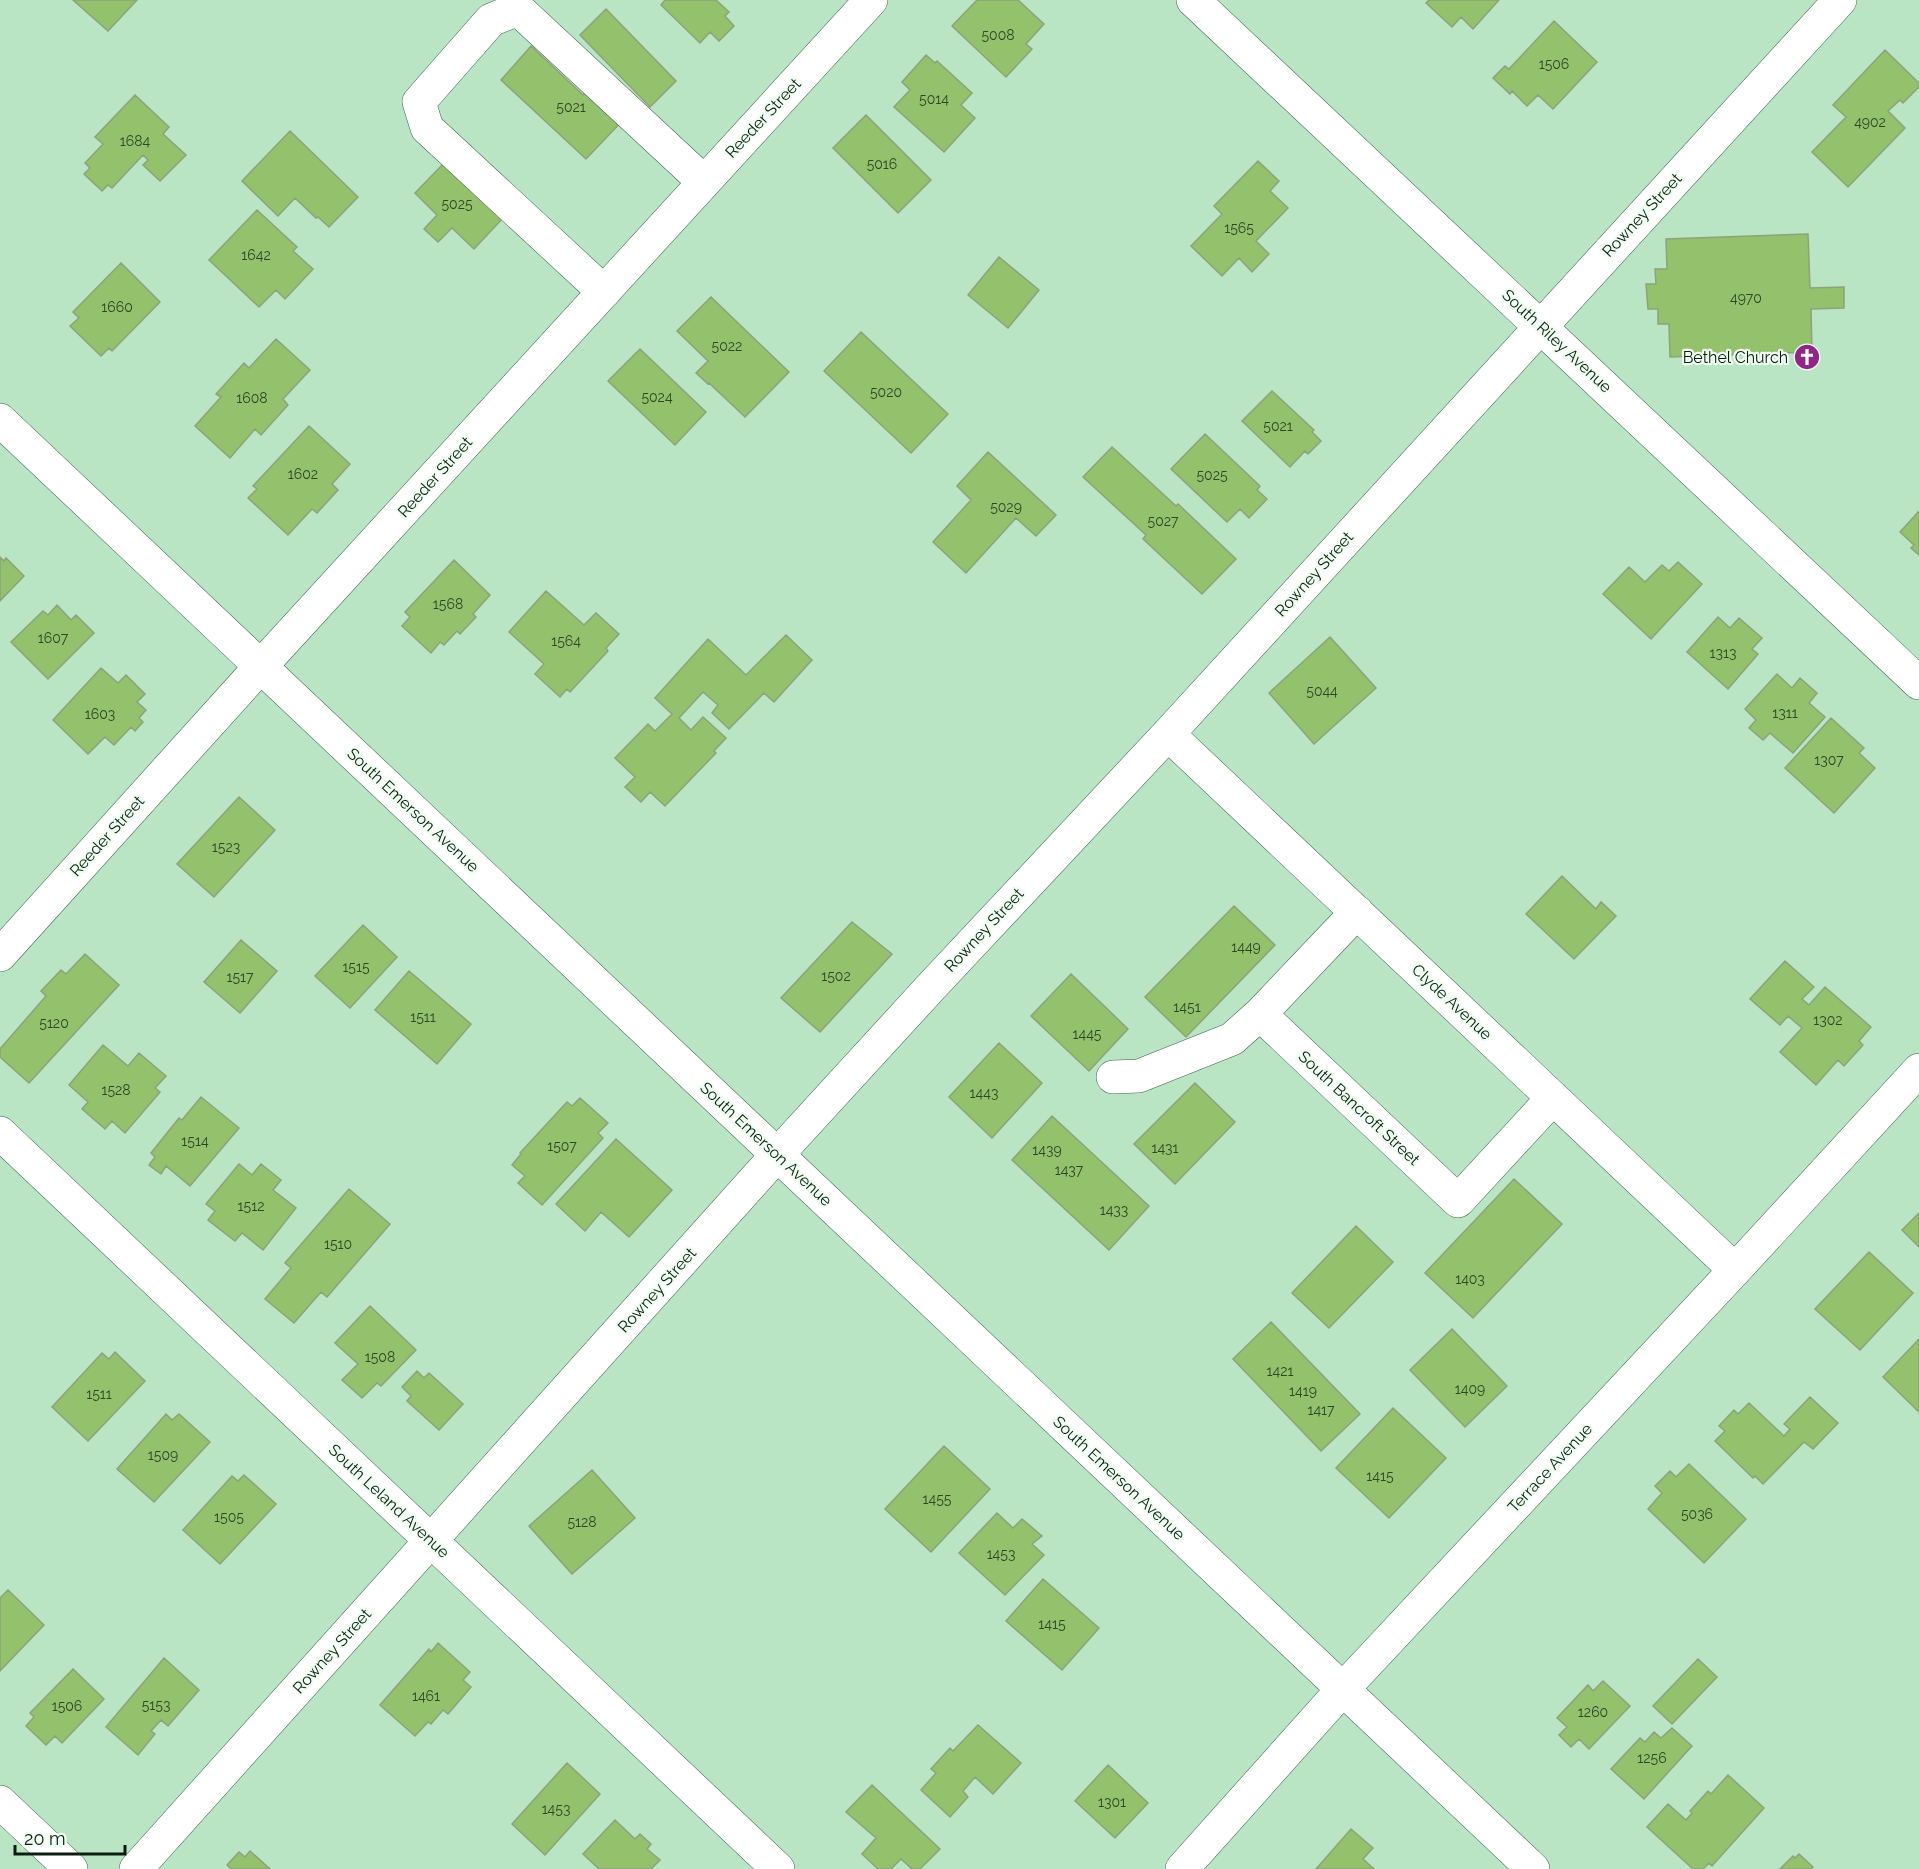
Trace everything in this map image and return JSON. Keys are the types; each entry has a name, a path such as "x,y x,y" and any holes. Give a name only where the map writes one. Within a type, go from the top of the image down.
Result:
{"street":[{"name":"Reeder Street","path":"0,955 261,666 871,0"},
{"name":"South Riley Avenue","path":"1193,0 1919,683"},
{"name":"Rowney Street","path":"136,1869 777,1155 1168,734 1840,0"},
{"path":"604,292 427,128 419,102 491,20 518,9 704,182"},
{"name":"South Emerson Avenue","path":"0,420 1533,1869"},
{"name":"Clyde Avenue","path":"1168,734 1735,1270"},
{"path":"1113,1077 1139,1076 1232,1040 1260,1014 1357,912"},
{"name":"South Bancroft Street","path":"1260,1014 1458,1201 1553,1098"},
{"name":"Terrace Avenue","path":"1182,1869 1342,1689 1919,1070"},
{"name":"South Leland Avenue","path":"0,1133 778,1869"},
{"path":"0,1802 71,1869"}],"building":[{"path":"73,0 137,0 108,31"},
{"path":"665,0 716,0 729,12 725,16 734,26 719,41 710,32 700,43 661,5"},
{"path":"977,0 1018,0 1044,24 1026,44 1032,49 1006,77 952,26"},
{"path":"1429,0 1499,0 1473,29 1461,17 1452,27 1426,3"},
{"path":"606,9 676,81 650,107 580,35"},
{"path":"1554,21 1597,62 1553,109 1538,95 1527,106 1512,91 1510,94 1493,78 1505,66 1509,69"},
{"path":"531,46 583,95 590,87 624,119 586,159 501,80"},
{"path":"1885,50 1919,83 1919,87 1903,103 1900,100 1888,111 1905,128 1848,187 1812,152 1846,117 1833,105"},
{"path":"926,55 935,63 937,61 972,93 961,105 975,118 944,152 894,107 910,90 902,82"},
{"path":"135,95 169,127 163,134 186,155 160,181 143,165 148,160 143,155 112,188 108,185 102,191 84,174 90,168 85,163 103,144 95,137"},
{"path":"866,115 931,180 898,213 833,148"},
{"path":"290,131 358,197 329,227 295,198 278,216 242,181"},
{"path":"1258,161 1279,181 1270,191 1288,208 1256,241 1269,254 1252,272 1239,258 1222,276 1191,246 1222,214 1214,206"},
{"path":"445,162 503,218 474,249 452,228 438,242 424,229 437,215 415,193"},
{"path":"257,210 297,247 293,251 313,269 285,299 276,290 259,307 209,260"},
{"path":"1808,234 1810,288 1844,287 1844,308 1811,309 1812,352 1670,357 1669,324 1658,324 1658,309 1648,309 1646,284 1656,284 1655,269 1667,269 1666,239"},
{"path":"999,257 1039,290 1008,328 968,295"},
{"path":"121,263 160,302 112,351 109,348 101,356 70,326 79,318 73,312"},
{"path":"711,297 789,372 745,417 696,373 708,361 677,331"},
{"path":"861,332 948,414 911,453 824,371"},
{"path":"276,339 310,370 283,399 288,405 261,435 255,429 230,458 195,426 221,397 216,394 244,363 249,368"},
{"path":"640,349 706,412 675,445 608,381"},
{"path":"1272,391 1314,430 1312,432 1321,441 1308,454 1305,451 1290,467 1242,421"},
{"path":"309,426 350,464 332,484 338,490 317,513 312,509 288,535 248,498 257,489 253,486"},
{"path":"1205,434 1260,486 1257,490 1267,499 1249,518 1240,509 1227,522 1171,469"},
{"path":"1112,447 1176,506 1178,504 1236,559 1202,594 1143,539 1146,535 1083,477"},
{"path":"988,452 1056,515 1036,536 1016,518 966,573 933,542 971,500 957,486"},
{"path":"1919,511 1919,555 1911,548 1914,545 1900,532"},
{"path":"0,557 4,561 6,558 24,576 0,601"},
{"path":"454,560 490,595 473,614 476,617 460,634 457,631 444,645 440,642 431,653 402,626 410,617 405,612"},
{"path":"1678,562 1702,584 1651,639 1603,594 1629,567 1645,582 1662,565 1669,571"},
{"path":"546,591 584,625 596,613 619,634 606,648 608,651 570,692 567,689 560,697 535,674 544,664 509,632"},
{"path":"57,605 71,620 76,615 94,633 48,679 11,642 43,611 48,615"},
{"path":"1718,617 1730,628 1739,618 1762,638 1752,649 1758,654 1728,689 1687,652"},
{"path":"786,635 812,660 774,702 764,693 729,729 712,713 718,705 703,692 679,718 691,730 703,717 726,738 714,751 716,753 665,806 650,792 641,802 625,787 635,777 615,758 648,724 655,731 672,714 655,698 708,639 746,675"},
{"path":"1330,637 1376,688 1314,744 1269,693"},
{"path":"101,668 118,683 126,675 145,694 137,702 146,710 139,718 143,722 135,731 131,727 114,745 105,737 88,754 53,720"},
{"path":"1777,674 1792,688 1800,678 1817,693 1809,703 1825,717 1793,753 1770,733 1763,740 1749,728 1756,720 1745,709"},
{"path":"1831,718 1864,748 1859,753 1875,768 1834,813 1785,768"},
{"path":"239,797 275,830 214,897 177,864"},
{"path":"1562,876 1596,909 1601,902 1616,916 1574,959 1526,914"},
{"path":"1234,906 1275,945 1186,1037 1145,997"},
{"path":"852,922 892,954 820,1032 781,998"},
{"path":"363,925 397,957 350,1008 315,976"},
{"path":"241,940 277,971 240,1013 204,982"},
{"path":"85,954 119,985 29,1083 0,1057 0,1049 46,996 41,991 61,970 66,974"},
{"path":"1785,961 1814,987 1802,999 1809,1005 1825,987 1871,1027 1859,1041 1863,1045 1844,1066 1838,1060 1816,1085 1780,1052 1802,1028 1788,1016 1780,1025 1750,999"},
{"path":"409,971 471,1024 437,1064 375,1010"},
{"path":"1071,974 1128,1029 1089,1071 1031,1016"},
{"path":"999,1043 1042,1083 992,1138 949,1097"},
{"path":"103,1045 128,1066 139,1053 166,1076 155,1088 160,1092 125,1133 112,1121 105,1129 82,1109 88,1102 69,1085"},
{"path":"1195,1083 1235,1122 1175,1184 1134,1144"},
{"path":"201,1097 239,1128 190,1186 166,1166 161,1174 149,1165 155,1157 151,1153 179,1118 182,1120"},
{"path":"580,1098 608,1123 598,1133 603,1138 542,1205 518,1183 525,1176 512,1165 520,1153 567,1102 572,1106"},
{"path":"1052,1116 1149,1206 1109,1250 1012,1160"},
{"path":"616,1139 672,1190 629,1237 601,1212 585,1231 556,1204"},
{"path":"239,1164 252,1175 261,1164 281,1180 273,1190 296,1208 263,1250 242,1233 235,1241 208,1220 215,1211 206,1204"},
{"path":"1514,1179 1562,1224 1473,1318 1425,1273"},
{"path":"349,1189 390,1224 327,1297 321,1292 294,1323 265,1299 291,1268 285,1263"},
{"path":"1919,1213 1919,1247 1902,1230"},
{"path":"1356,1226 1393,1262 1329,1328 1292,1293"},
{"path":"1869,1252 1913,1293 1860,1350 1815,1309"},
{"path":"370,1306 416,1350 381,1386 377,1383 362,1398 342,1380 358,1364 335,1343"},
{"path":"1271,1322 1360,1414 1321,1451 1233,1359"},
{"path":"1452,1329 1507,1386 1465,1427 1410,1370"},
{"path":"1919,1339 1919,1412 1883,1377"},
{"path":"115,1352 145,1381 88,1441 52,1407 102,1353 109,1359"},
{"path":"417,1371 424,1378 429,1373 463,1404 439,1430 407,1401 411,1396 402,1387"},
{"path":"1810,1397 1838,1423 1813,1449 1804,1442 1763,1484 1755,1476 1753,1478 1715,1441 1725,1431 1719,1426 1734,1410 1738,1414 1749,1403 1784,1436 1790,1429 1784,1424"},
{"path":"1393,1408 1446,1458 1389,1518 1336,1468"},
{"path":"166,1414 172,1420 179,1414 210,1442 154,1502 117,1469"},
{"path":"944,1446 990,1489 931,1552 885,1509"},
{"path":"1689,1464 1746,1519 1704,1563 1648,1509 1662,1493 1655,1486 1670,1471 1676,1477"},
{"path":"592,1470 635,1518 572,1574 529,1526"},
{"path":"244,1475 276,1504 220,1564 183,1530 232,1476 238,1481"},
{"path":"997,1513 1013,1528 1022,1519 1042,1536 1032,1544 1044,1555 1005,1595 959,1553"},
{"path":"1043,1579 1099,1628 1062,1670 1006,1621"},
{"path":"8,1590 44,1625 0,1671 0,1598"},
{"path":"438,1643 470,1672 463,1680 471,1687 448,1714 443,1710 431,1724 428,1722 415,1736 380,1705 429,1649 431,1652"},
{"path":"164,1658 199,1690 168,1726 161,1720 151,1731 155,1734 138,1755 106,1727"},
{"path":"1698,1659 1717,1677 1672,1724 1653,1706"},
{"path":"73,1669 104,1699 62,1743 55,1736 46,1745 26,1726 34,1717 30,1713"},
{"path":"1603,1681 1630,1706 1589,1749 1579,1739 1571,1747 1559,1735 1567,1727 1557,1718 1588,1685 1593,1691"},
{"path":"978,1725 1021,1763 993,1794 975,1777 963,1791 968,1797 950,1817 921,1790 936,1773 931,1769 950,1748 953,1751"},
{"path":"1672,1728 1692,1746 1644,1799 1611,1769 1640,1738 1645,1742 1654,1732 1661,1738"},
{"path":"567,1763 600,1794 545,1855 512,1824"},
{"path":"1108,1765 1148,1803 1115,1838 1075,1801"},
{"path":"1728,1775 1764,1808 1712,1866 1709,1863 1703,1869 1693,1869 1647,1827 1668,1804 1686,1820 1692,1813 1690,1811 1708,1791 1711,1794"},
{"path":"872,1785 940,1849 920,1869 912,1869 901,1859 891,1869 878,1869 862,1854 876,1838 846,1812"},
{"path":"615,1820 635,1839 640,1834 651,1844 647,1849 660,1860 651,1869 599,1869 583,1854"},
{"path":"1351,1829 1373,1848 1363,1859 1374,1869 1316,1869"},
{"path":"250,1851 270,1869 231,1869 227,1865 239,1852 245,1857"},
{"path":"1799,1854 1813,1867 1811,1869 1780,1869 1793,1856 1795,1858"}],"place":[{"name":"Bethel Church","path":"1807,357"}]}
